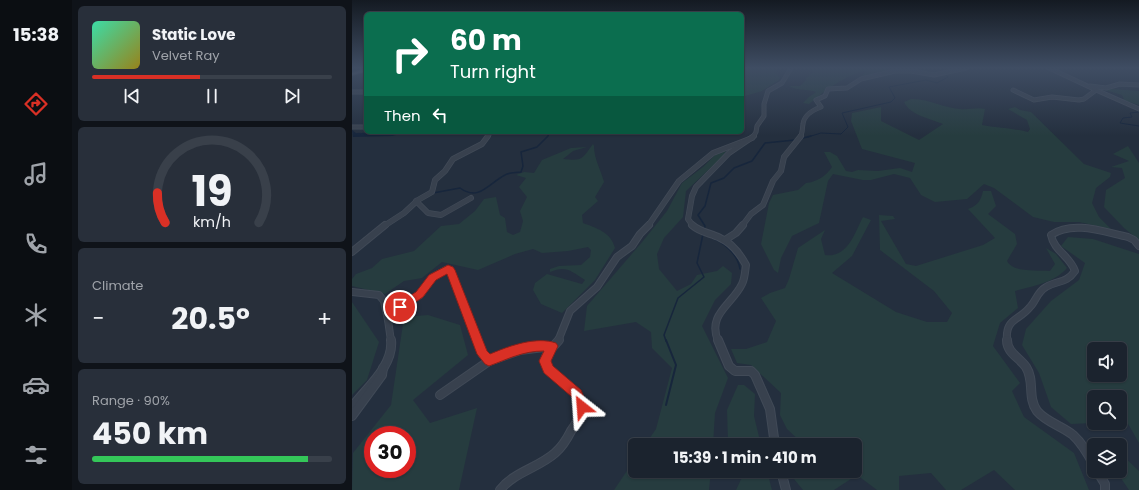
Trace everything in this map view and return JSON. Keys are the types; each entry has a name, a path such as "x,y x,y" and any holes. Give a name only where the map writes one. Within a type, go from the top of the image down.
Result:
{"street":[{"path":"768,91 763,105 764,116 756,126 756,132 752,138 729,153 696,188 692,196 688,219 694,228 725,240 742,257 746,265 742,285 725,304 714,326 714,331 729,366 735,371 751,371 755,375 770,409 774,438"},
{"path":"725,240 736,233 751,214 766,200 773,181 782,168 782,161 784,157 802,134 803,122 811,111 821,107 816,100 825,96 827,91"},
{"path":"1015,91 1034,100 1052,97 1078,100 1084,99 1095,91"},
{"path":"1098,91 1132,105 1139,110"},
{"path":"352,92 364,92"},
{"path":"352,127 364,127"},
{"path":"352,252 368,240 380,228 404,213 416,202 432,192 435,180 445,171 453,159 482,144 490,134"},
{"path":"500,490 507,481 554,454 563,445 579,418 582,407 577,394 548,369 545,361 552,346 559,340 570,311 597,287 617,257 632,246 640,234 648,228 679,181 713,153 752,138"},
{"path":"416,202 428,213 441,215 471,198"},
{"path":"1087,453 1082,444 1072,434 1037,411 1031,401 1032,384 1026,367 1007,347 1006,332 1008,326 1016,318 1030,308 1038,294 1046,287 1063,282 1071,277 1075,271 1074,265 1054,246 1051,240 1051,235 1055,231 1069,228 1080,228 1128,237 1135,240 1139,246"},
{"path":"388,320 404,304 420,294 433,277 448,269 450,270 483,354 489,361"},
{"path":"352,292 378,295 384,301 391,347 383,367 382,375 352,416"},
{"path":"440,395 489,361 508,352 534,346 552,346"},
{"path":"352,407 383,367"},
{"path":"783,478 786,490"},
{"path":"1101,478 1105,484 1105,490"}],"green space":[{"path":"744,91 762,91 744,96"},
{"path":"812,91 826,91 809,104 803,103 809,97 816,92"},
{"path":"1100,91 1124,99 1122,95 1108,91 1139,91 1139,105 1113,97"},
{"path":"911,99 923,100 954,108 985,109 982,125 1028,132 1030,129 1027,120 1008,109 1015,107 1020,110 1031,112 1084,164 1111,173 1110,177 1096,188 1092,203 1099,217 1111,229 1079,222 1054,222 1033,217 994,188 984,184 967,199 935,202 921,195 910,178 894,174 871,180 863,180 833,174 828,181 819,223 792,236 781,258 778,273 774,270 761,244 769,203 773,195 798,190 806,183 824,176 832,167 824,152 830,152 837,156 846,171 878,171 900,168 912,172 915,163 862,149 851,121 852,113 881,107 881,121 919,140 943,124 916,114 907,107 904,102"},
{"path":"593,144 596,160 604,182 595,197 598,201 582,215 583,223 607,234 615,248 595,280 562,313 541,304 533,290 535,283 547,274 582,284 585,280 568,270 560,269 550,272 550,269 559,266 581,265 590,257 591,250 588,247 568,251 542,253 533,249 515,254 478,270 442,262 422,278 404,281 385,294 352,286 352,279 356,274 372,268 382,259 414,251 441,226 459,224 475,211 484,199 496,197 500,215 505,218 507,232 513,235 520,232 523,221 520,211 527,197 519,187 526,178 516,175 524,172 534,173 542,160 571,148 587,147 573,151 563,159 574,160 581,158"},
{"path":"1128,146 1139,163 1139,240 1124,228 1104,207 1106,190 1125,178 1122,168 1111,167 1129,161 1113,154"},
{"path":"726,151 721,158 686,191 683,217 664,238 657,254 659,269 677,291 691,284 697,275 717,271 723,266 732,273 731,284 715,300 702,326 728,378 715,413 713,438 650,438 656,429 672,368 652,348 651,332 636,322 584,331 587,306 667,211 682,183 703,167 715,155"},
{"path":"983,191 991,191 996,206 988,214 1015,234 1017,244 1007,261 1010,265 1020,269 1033,271 1050,271 1055,264 1046,248 1056,254 1067,268 1050,281 1015,291 1018,308 1000,323 993,346 1020,383 1012,391 1024,417 1074,453 1089,490 1015,490 994,470 961,490 946,490 931,473 899,476 899,490 877,490 861,478 862,438 797,438 787,429 780,415 781,393 751,365 737,363 731,349 746,349 767,342 776,321 761,298 785,288 798,248 825,230 821,239 825,255 839,253 849,244 863,217 871,220 852,256 832,273 896,312 927,322 947,322 952,313 934,291 880,250 879,215 893,216 895,219 881,221 906,264 916,266 983,245 995,238 968,209 978,203"},
{"path":"1068,237 1093,239 1139,254 1139,443 1127,422 1127,390 1087,390 1087,423 1071,424 1051,407 1039,373 1022,345 1026,329 1051,301 1079,280 1085,263 1061,246"},
{"path":"352,302 379,342 367,380 352,395"},
{"path":"428,315 460,325 468,355 413,400 430,423 477,408 459,490 352,490 353,453 364,439 364,478 416,478 416,426 374,426 391,405 404,317"},
{"path":"738,385 744,385 755,394 754,416 759,438 728,438 727,410"},
{"path":"1127,460 1139,471 1139,490 1129,490 1121,478 1127,478"},
{"path":"628,469 628,478 710,478 709,490 614,490"},
{"path":"742,478 769,478 772,490 736,490"},
{"path":"852,478 834,490 803,490 794,479"}],"waterway":[{"path":"808,137 821,133 841,134 848,127 842,113 891,102 895,98 891,91"},
{"path":"1139,112 1130,113 1132,117 1123,118 1120,123 1139,126"},
{"path":"352,132 353,135 392,134"},
{"path":"803,138 811,136"},
{"path":"433,193 460,188 467,192 478,192 484,190 499,178 507,174 521,172 523,166 521,152 537,147 547,137"},
{"path":"704,229 705,226 698,215 705,206 711,183 724,178 734,168 752,161 765,143 795,140"},
{"path":"666,341 664,335 678,298 704,277 697,263 703,234"},
{"path":"712,238 722,243 734,254 740,269"},
{"path":"666,340 676,365 666,405"}],"route":[{"path":"400,307 420,294 433,277 448,269 450,270 483,354 489,361 508,352 534,346 552,346 546,355 545,361 548,369 577,394 582,407"}]}
